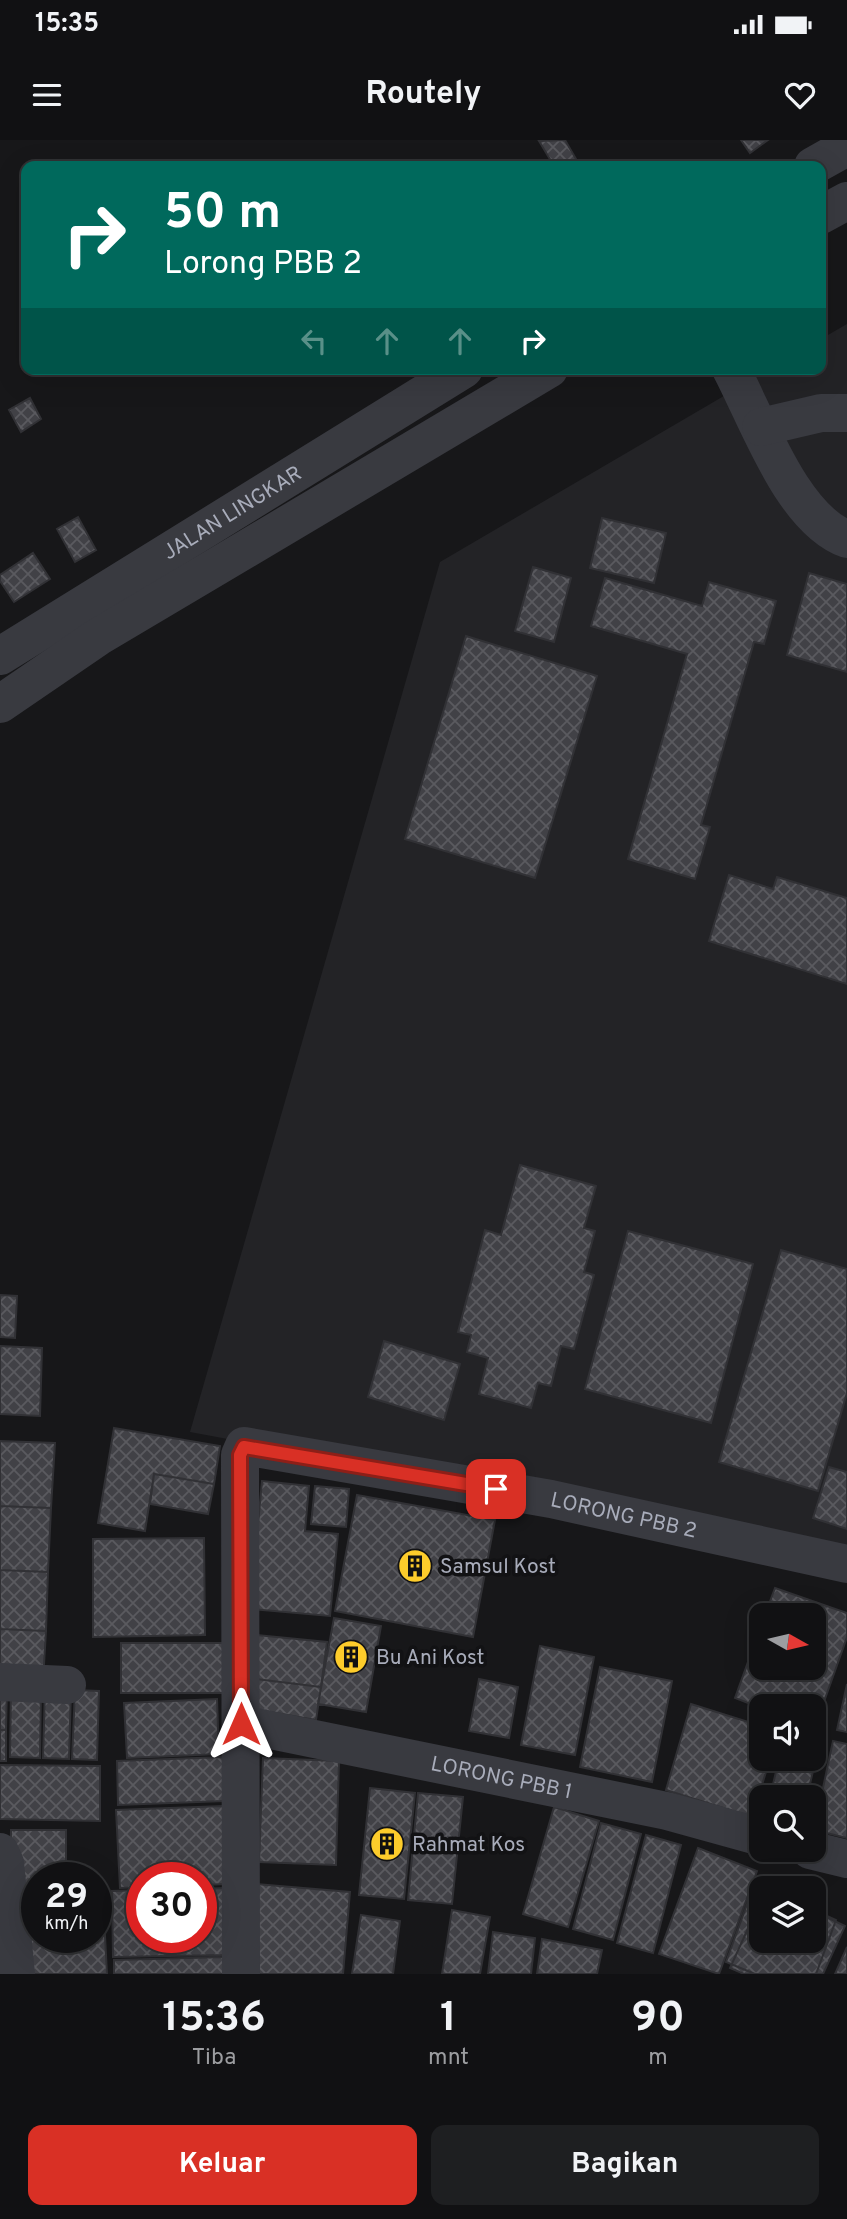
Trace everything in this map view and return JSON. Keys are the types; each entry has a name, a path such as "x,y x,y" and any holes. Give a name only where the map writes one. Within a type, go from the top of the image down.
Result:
{"street":[{"path":"822,161 847,147"},
{"path":"826,212 847,201"},
{"name":"JALAN LINGKAR","path":"0,656 454,375"},
{"path":"0,705 98,637 539,375"},
{"path":"745,397 821,413 847,413"},
{"path":"745,397 795,495 810,515 833,534 847,539"},
{"name":"LORONG PBB 2","path":"241,1724 240,1455 248,1446 551,1499 847,1564"},
{"path":"0,1682 67,1685"},
{"path":"241,1724 241,1974"},
{"name":"LORONG PBB 1","path":"241,1724 667,1811 749,1834"},
{"path":"0,1852 5,1863 16,1974"},
{"path":"826,1854 847,1859"}],"shaded area":[{"path":"847,324 847,584 809,573 787,655 847,672 847,898 778,877 773,889 729,875 709,941 847,984 847,1269 781,1250 719,1462 818,1491 847,1393 847,1555 190,1432 440,562 760,375 826,375 826,336","holes":["602,518 665,533 653,583 590,568","533,568 553,641 515,631","605,578 702,606 709,582 776,602 764,644 754,642 701,825 709,827 694,879 687,654 591,626","595,1186 584,1228 595,1231 584,1272 594,1276 574,1349 561,1346 538,1383 531,1408 479,1394 488,1358 467,1352 485,1230 501,1235","628,1231 752,1264 711,1422 585,1389","384,1342 460,1364 444,1420 368,1397"]}],"building":[{"path":"565,140 577,161 551,161 539,141"},
{"path":"741,140 768,140 750,153"},
{"path":"30,398 41,419 21,432 9,410"},
{"path":"78,517 96,550 75,562 57,529"},
{"path":"602,518 666,533 654,583 590,568"},
{"path":"33,553 50,579 14,602 0,581 0,575"},
{"path":"533,567 571,578 554,642 515,631"},
{"path":"809,573 847,584 847,672 787,655"},
{"path":"605,578 702,606 709,582 776,601 764,644 754,642 701,825 710,827 695,879 628,859 687,654 591,626"},
{"path":"466,636 597,676 535,878 405,839"},
{"path":"729,875 773,889 777,877 847,898 847,984 709,941"},
{"path":"520,1165 596,1186 584,1228 595,1231 584,1272 594,1275 574,1349 561,1346 551,1386 538,1383 531,1408 479,1394 488,1358 467,1352 471,1335 458,1332 485,1230 501,1235"},
{"path":"628,1231 753,1264 711,1423 585,1389"},
{"path":"781,1250 847,1269 847,1393 818,1491 719,1462"},
{"path":"0,1295 17,1296 15,1338 0,1337"},
{"path":"384,1341 460,1364 444,1420 368,1397"},
{"path":"0,1346 42,1348 40,1416 0,1414"},
{"path":"114,1428 220,1446 214,1484 154,1474 145,1531 98,1523"},
{"path":"0,1441 55,1443 51,1508 0,1506"},
{"path":"829,1467 847,1472 847,1529 813,1518"},
{"path":"154,1474 214,1484 208,1514 150,1504"},
{"path":"262,1481 309,1486 305,1531 338,1534 330,1616 250,1609"},
{"path":"315,1486 349,1489 346,1527 311,1524"},
{"name":"Samsul Kost","path":"357,1495 495,1520 473,1637 335,1611"},
{"path":"0,1506 51,1508 48,1572 0,1570"},
{"path":"204,1538 205,1635 93,1637 93,1539"},
{"path":"0,1570 48,1572 46,1631 0,1629"},
{"path":"775,1588 818,1603 769,1603"},
{"path":"826,1606 847,1613 847,1637 826,1696 749,1694 749,1703 735,1698 749,1659 749,1680 826,1680"},
{"name":"Bu Ani Kost","path":"334,1618 381,1626 366,1712 318,1704"},
{"path":"0,1629 46,1631 43,1681 0,1679"},
{"path":"247,1634 327,1642 321,1687 248,1678"},
{"path":"121,1643 229,1643 229,1693 121,1693"},
{"path":"540,1646 594,1657 575,1755 521,1745"},
{"path":"600,1667 672,1681 652,1782 580,1767"},
{"path":"248,1678 321,1687 316,1720 247,1708"},
{"path":"479,1679 518,1687 509,1738 469,1731"},
{"path":"847,1684 847,1732 837,1730"},
{"path":"0,1686 7,1686 6,1730 0,1730"},
{"path":"11,1687 41,1687 40,1758 10,1757"},
{"path":"45,1689 71,1690 69,1759 43,1758"},
{"path":"75,1690 99,1691 97,1760 72,1759"},
{"path":"217,1699 219,1754 127,1758 124,1703"},
{"path":"691,1704 749,1722 749,1771 766,1771 762,1785 749,1785 749,1816 666,1790"},
{"path":"0,1730 6,1730 6,1761 0,1761"},
{"path":"833,1741 847,1744 847,1838 826,1833 826,1785 824,1785"},
{"path":"223,1757 224,1801 118,1805 117,1761"},
{"path":"263,1758 339,1761 336,1865 259,1862"},
{"path":"0,1765 100,1766 100,1821 0,1819"},
{"path":"776,1771 813,1771 810,1785 773,1785"},
{"name":"Rahmat Kos","path":"370,1788 415,1793 404,1899 359,1895"},
{"path":"418,1793 463,1797 452,1904 408,1900"},
{"path":"223,1806 226,1884 217,1884 217,1862 126,1862 126,1888 120,1888 116,1810"},
{"path":"554,1807 599,1821 568,1927 523,1914"},
{"path":"601,1823 641,1834 613,1940 573,1929"},
{"path":"11,1830 66,1830 66,1862 21,1862 21,1887 10,1887"},
{"path":"646,1835 681,1845 653,1953 617,1943"},
{"path":"698,1848 757,1871 755,1876 749,1876 749,1893 719,1974 659,1954"},
{"path":"256,1884 350,1892 343,1974 249,1974"},
{"path":"217,1888 224,1888 225,1955 113,1957 112,1891 126,1891 126,1953 217,1953"},
{"path":"749,1899 749,1953 824,1953 816,1974 755,1974 726,1962"},
{"path":"452,1910 490,1917 480,1974 442,1974"},
{"path":"361,1915 400,1921 393,1974 352,1974"},
{"path":"826,1915 836,1920 826,1947"},
{"path":"826,1917 845,1926 823,1974 744,1974 730,1968 749,1926 749,1953 826,1953"},
{"path":"493,1932 535,1938 531,1974 488,1974"},
{"path":"542,1939 602,1950 597,1974 537,1974"},
{"path":"847,1947 847,1974 835,1974"},
{"path":"24,1953 106,1953 107,1974 25,1974"},
{"path":"225,1957 226,1974 114,1974 114,1960"}],"place":[{"name":"Samsul Kost","path":"415,1566"},
{"name":"Bu Ani Kost","path":"351,1657"},
{"name":"Rahmat Kos","path":"387,1844"}],"route":[{"path":"241,1724 240,1455 244,1447 496,1489"}]}
